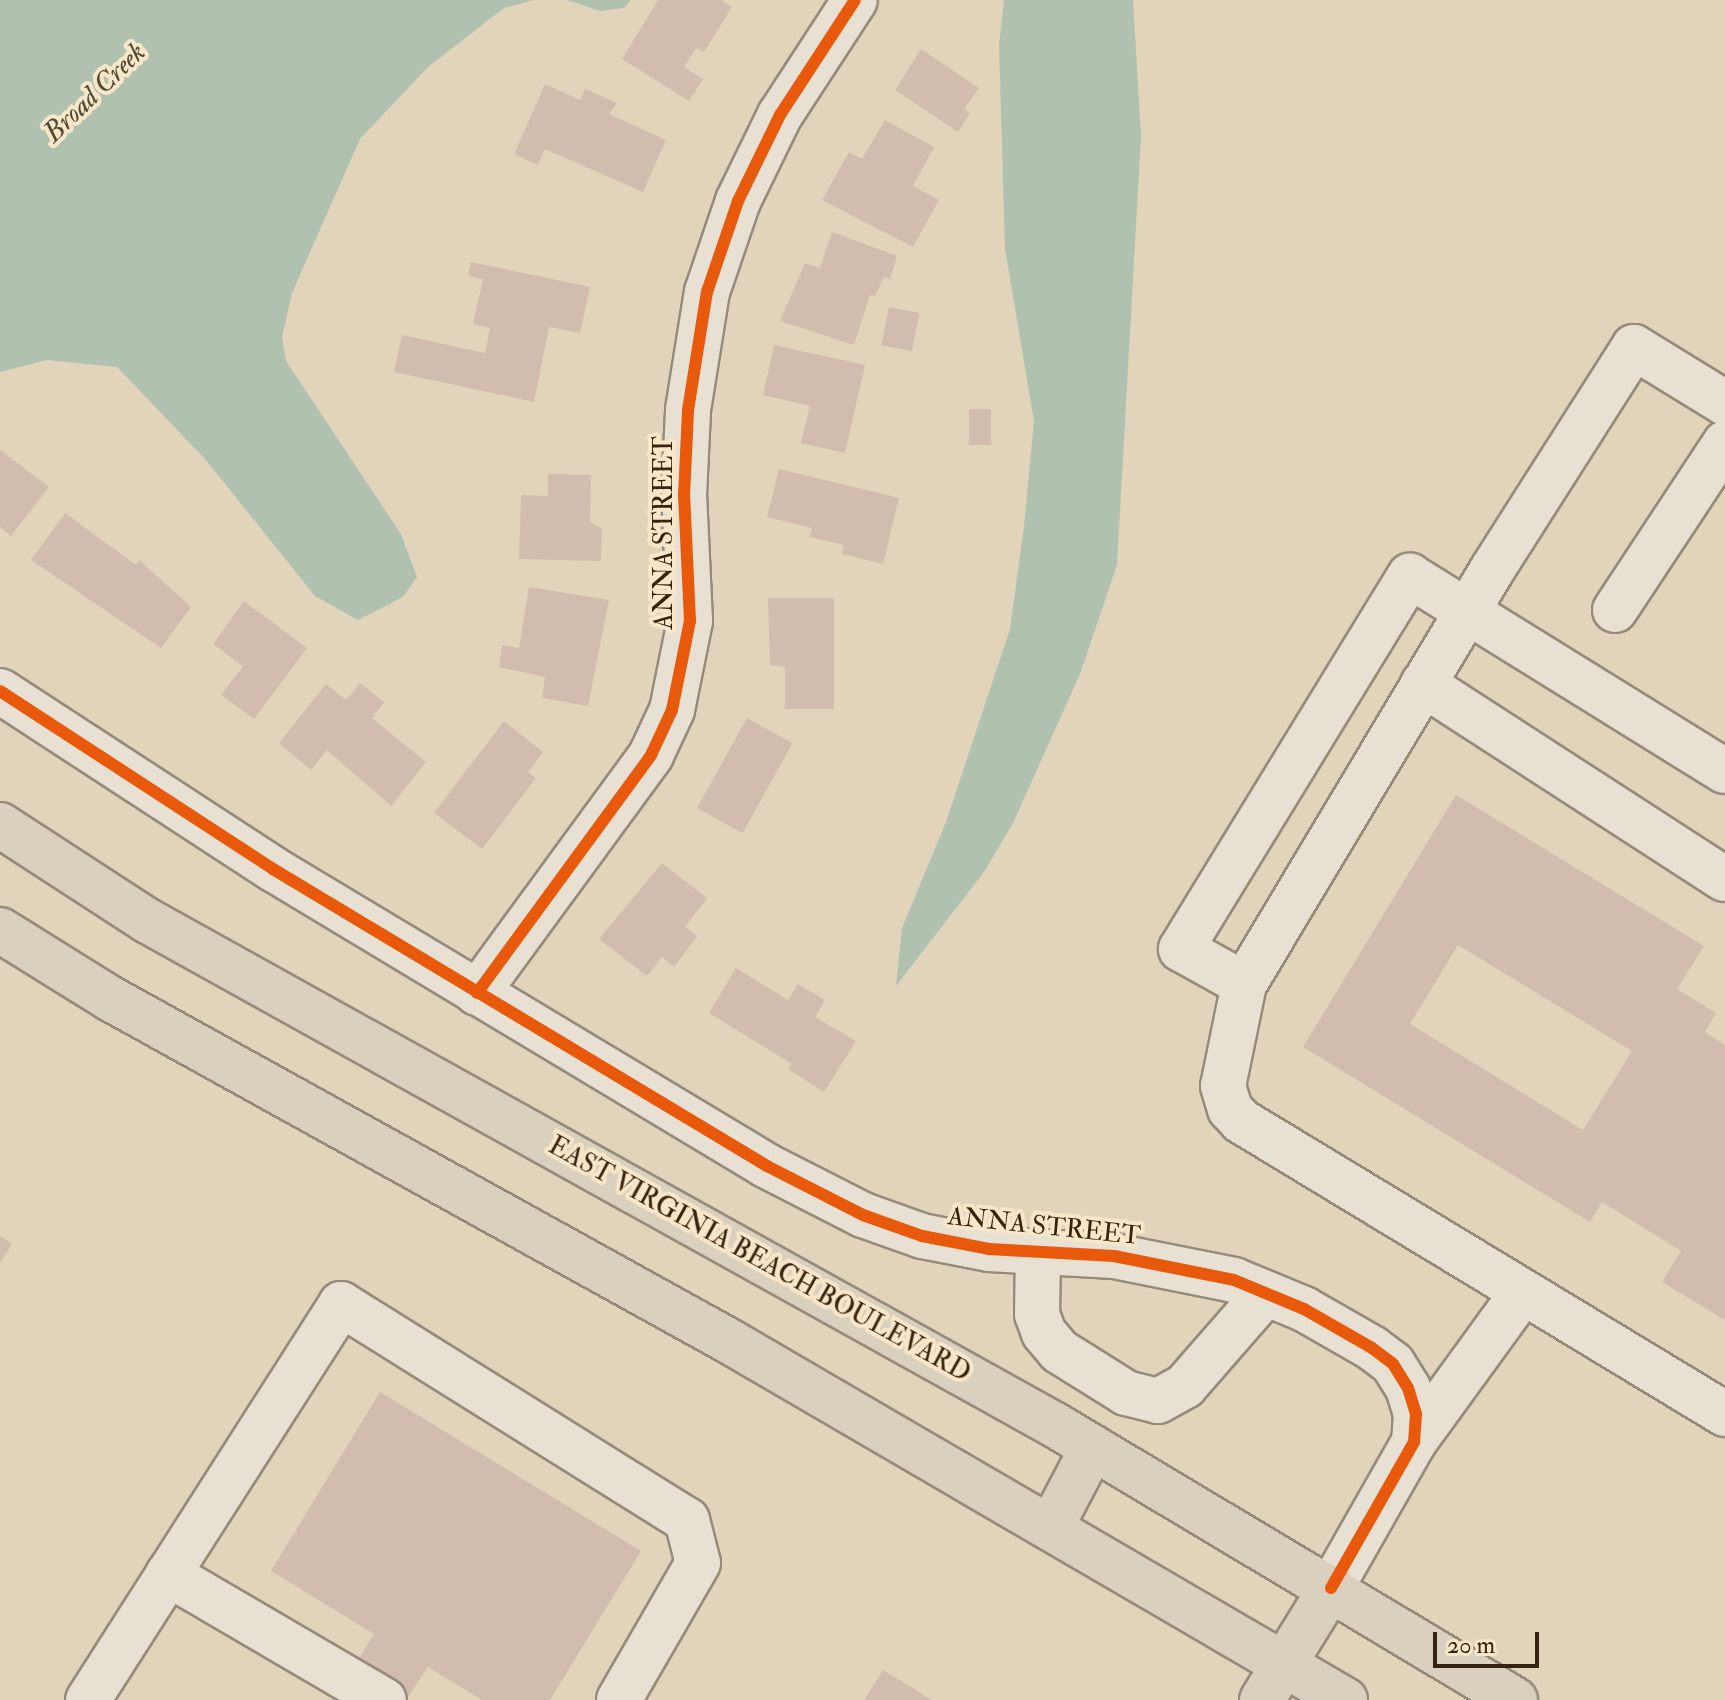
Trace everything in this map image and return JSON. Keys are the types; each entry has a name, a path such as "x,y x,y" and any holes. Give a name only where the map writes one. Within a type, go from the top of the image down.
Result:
{"main road":[{"name":"EAST VIRGINIA BEACH BOULEVARD","path":"0,825 216,960 1093,1447 1515,1700"},
{"path":"0,930 111,999 729,1341 1345,1700"},
{"path":"1051,1527 1093,1447"},
{"path":"1262,1700 1331,1588"}],"street":[{"name":"ANNA STREET","path":"477,993 651,755 672,710 690,621 684,496 687,424 707,292 738,201 780,115 855,0"},
{"path":"1725,403 1634,347 1467,611 1244,984 1223,1086 1241,1121 1725,1414"},
{"path":"1615,610 1725,443"},
{"path":"1244,984 1181,949 1410,576 1725,771"},
{"path":"1423,684 1725,879"},
{"name":"ANNA STREET","path":"0,691 207,828 477,993 767,1166 863,1215 922,1236 1038,1253 1166,1262 1266,1293 1304,1309 1393,1364 1408,1388 1416,1414 1414,1442"},
{"path":"1038,1253 1037,1314 1044,1333 1059,1351 1126,1393 1158,1401 1185,1386 1266,1293"},
{"path":"1331,1588 1414,1442 1523,1292"},
{"path":"88,1700 341,1304 687,1520 698,1563 619,1700"},
{"path":"168,1574 384,1700"}],"water":[{"name":"Broad Creek","path":"0,0 534,0 504,8 428,67 360,139 292,293 282,337 286,361 401,534 417,577 403,597 358,620 315,596 205,459 117,367 47,360 0,372"},
{"path":"567,0 631,0 624,8 600,11"},
{"path":"1004,0 1133,0 1141,136 1117,565 1080,674 1013,823 984,872 896,986 902,928 946,822 1010,629 1024,526 1034,421 1005,249 999,44"}],"building":[{"path":"658,0 721,0 732,7 704,52 696,48 684,67 703,79 689,101 622,59"},
{"path":"921,49 979,88 964,109 970,113 958,132 895,90"},
{"path":"545,84 580,100 585,89 617,103 609,114 666,140 643,192 545,149 538,165 514,154"},
{"path":"885,120 934,147 913,186 939,200 913,247 822,200 849,152 862,159"},
{"path":"832,232 897,256 890,279 884,277 875,296 870,295 854,345 780,321 805,263 820,268"},
{"path":"471,262 590,287 580,333 549,327 534,402 394,372 402,335 485,353 490,328 473,324 483,279 468,276"},
{"path":"889,307 919,313 912,351 882,345"},
{"path":"774,345 865,365 845,453 801,443 810,406 763,395"},
{"path":"969,409 991,409 991,445 969,445"},
{"path":"0,450 49,487 11,536 0,527"},
{"path":"779,469 899,498 883,564 842,554 844,545 810,537 812,528 767,517"},
{"path":"548,474 591,475 590,522 602,529 601,561 519,559 521,495 548,496"},
{"path":"65,513 136,565 139,560 191,607 161,648 31,560"},
{"path":"529,587 609,600 588,706 542,698 545,677 499,667 502,645 519,648"},
{"path":"768,598 834,598 834,709 785,709 785,667 770,665"},
{"path":"244,601 307,648 254,719 221,695 243,666 213,644"},
{"path":"360,683 384,702 372,718 426,762 391,806 327,750 311,770 279,743 326,684 346,700"},
{"path":"747,718 792,743 743,833 697,808"},
{"path":"504,721 543,752 528,772 536,778 482,849 434,813"},
{"path":"1456,795 1704,946 1677,989 1716,1013 1705,1032 1725,1045 1725,1320 1662,1282 1681,1251 1602,1202 1590,1222 1303,1047","holes":["1458,945 1632,1051 1583,1130 1410,1024"]},
{"path":"662,863 707,898 685,927 697,936 674,967 662,957 647,976 599,939"},
{"path":"736,968 788,1000 798,984 825,1000 815,1017 856,1041 824,1092 788,1069 792,1064 709,1013"},
{"path":"0,1236 12,1244 0,1263"},
{"path":"380,1392 641,1551 550,1700 482,1700 428,1667 406,1700 353,1668 374,1634 271,1571"},
{"path":"883,1670 932,1700 864,1700"}],"cycle path":[{"path":"477,993 651,755 672,710 690,621 684,496 688,410 707,292 738,201 780,115 855,0"},
{"path":"0,691 273,869 767,1166 863,1215 922,1236 989,1249 1114,1256 1234,1280 1304,1309 1372,1348 1393,1364 1408,1388 1416,1414 1414,1442 1331,1588"}]}
